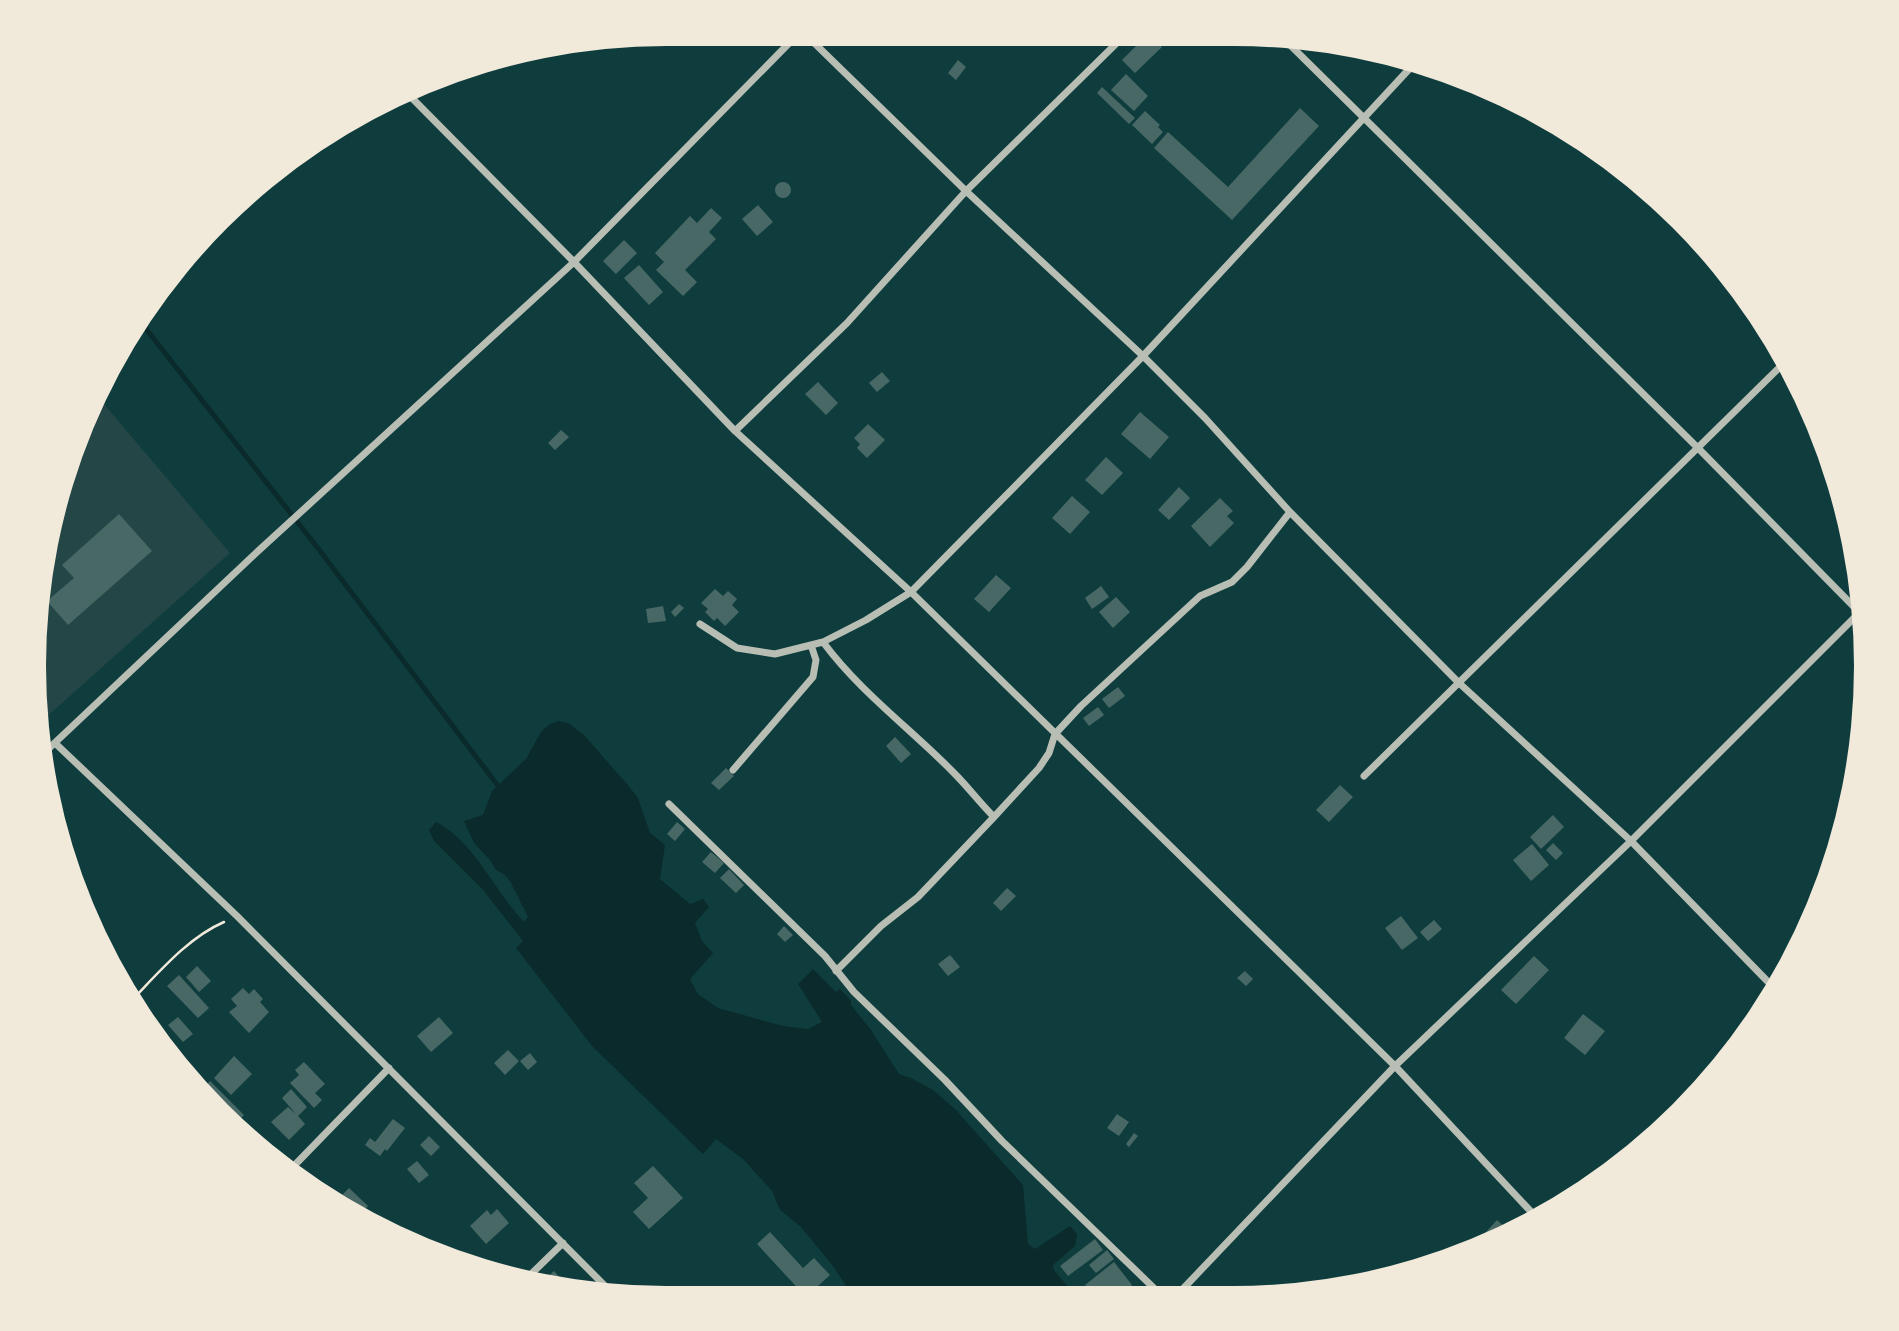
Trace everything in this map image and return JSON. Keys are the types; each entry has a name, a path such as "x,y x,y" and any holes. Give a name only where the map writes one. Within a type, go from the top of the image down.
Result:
{"street":[{"path":"51,747 256,553 574,262 788,46"},
{"path":"815,46 1143,356 1205,418 1290,512 1458,682 1631,841 1767,981"},
{"path":"735,431 847,323 966,191 1114,46"},
{"path":"1294,49 1699,449 1850,603"},
{"path":"700,624 737,648 775,654 823,642 866,620 911,592 1143,356 1408,71"},
{"path":"413,99 735,431 911,592 1395,1066 1530,1210"},
{"path":"1364,776 1778,369"},
{"path":"836,971 881,926 918,897 994,817 1038,768 1049,753 1055,734 1081,706 1200,596 1232,582 1290,512"},
{"path":"1186,1286 1395,1066 1631,841 1852,621"},
{"path":"823,642 843,667 953,772 994,817"},
{"path":"733,769 813,677 816,660 811,645"},
{"path":"55,743 237,916 601,1282"},
{"path":"669,804 825,956 854,992 945,1080 1002,1141 1152,1286"},
{"path":"296,1163 389,1068"},
{"path":"534,1271 563,1243"}],"path":[{"path":"139,992 164,967 212,927 237,916"}],"shaded area":[{"path":"104,404 230,553 48,716 47,625 57,545 78,466"},
{"path":"558,721 568,723 583,734 627,784 638,798 650,833 665,845 660,879 690,904 703,899 709,907 695,923 702,941 713,953 690,979 698,994 718,1008 783,1026 808,1029 822,1022 798,984 813,969 836,992 840,989 851,1001 851,1005 871,1030 899,1074 933,1090 955,1109 1023,1185 1028,1244 1035,1249 1070,1226 1077,1234 1075,1246 1053,1265 1067,1286 846,1286 801,1227 780,1210 772,1191 743,1159 716,1139 703,1154 592,1046 516,948 523,941 483,890 434,841 429,830 436,822 462,841 524,922 528,917 510,881 496,870 474,843 464,821 483,815 492,791 526,759 541,732"}],"building":[{"path":"1136,46 1162,47 1135,73 1122,60"},
{"path":"958,60 966,67 956,80 948,73"},
{"path":"1126,74 1148,96 1134,111 1111,90"},
{"path":"1102,87 1135,118 1129,124 1097,93"},
{"path":"1300,108 1319,126 1232,220 1154,148 1168,132 1228,187"},
{"path":"1145,111 1160,125 1158,127 1163,132 1152,144 1132,125"},
{"path":"783,182 791,190 783,198 775,190"},
{"path":"758,205 773,222 757,236 742,219"},
{"path":"711,208 722,218 709,232 716,239 685,270 697,282 683,296 656,270 664,262 655,253 690,216 697,223"},
{"path":"624,240 637,253 616,274 603,261"},
{"path":"639,265 663,292 649,305 624,278"},
{"path":"882,372 890,381 877,392 869,383"},
{"path":"818,382 838,403 826,415 805,394"},
{"path":"1140,412 1169,437 1150,459 1121,434"},
{"path":"868,424 885,440 867,458 857,448 860,444 854,438"},
{"path":"561,430 569,437 555,450 548,443"},
{"path":"1106,457 1123,473 1102,495 1085,480"},
{"path":"1179,487 1190,498 1169,520 1158,510"},
{"path":"1072,496 1090,512 1070,534 1052,518"},
{"path":"1220,498 1233,511 1227,516 1234,523 1210,547 1191,526"},
{"path":"119,514 152,551 68,625 49,603 50,599 74,578 62,565"},
{"path":"996,575 1011,588 989,612 974,599"},
{"path":"1101,586 1109,597 1092,609 1085,598"},
{"path":"715,589 723,596 728,591 737,599 732,605 739,612 725,626 717,618 714,621 705,612 708,609 701,603"},
{"path":"1116,597 1130,612 1113,628 1099,612"},
{"path":"679,604 684,608 675,617 671,612"},
{"path":"663,606 666,621 648,623 646,609"},
{"path":"1118,687 1125,696 1109,708 1102,699"},
{"path":"1098,707 1104,715 1089,726 1083,718"},
{"path":"895,737 911,754 901,763 886,746"},
{"path":"726,768 734,776 719,790 711,783"},
{"path":"1340,785 1353,797 1329,822 1316,810"},
{"path":"1553,815 1564,827 1541,849 1530,837"},
{"path":"677,822 685,829 675,841 667,834"},
{"path":"1553,843 1563,853 1556,860 1546,850"},
{"path":"1532,844 1549,865 1531,881 1513,860"},
{"path":"711,852 724,863 715,873 702,862"},
{"path":"729,869 744,885 736,893 720,878"},
{"path":"1007,888 1016,896 1001,911 993,903"},
{"path":"1401,916 1418,938 1402,950 1385,928"},
{"path":"1434,920 1442,929 1428,941 1420,932"},
{"path":"784,926 793,935 785,942 777,934"},
{"path":"950,955 960,967 948,976 938,964"},
{"path":"1534,956 1549,970 1516,1004 1501,990"},
{"path":"197,966 211,981 199,992 186,977"},
{"path":"1245,971 1253,979 1246,986 1237,978"},
{"path":"179,975 209,1008 198,1018 167,986"},
{"path":"243,988 249,994 254,989 269,1012 249,1033 229,1012 237,1006 231,999"},
{"path":"1583,1014 1605,1031 1585,1055 1564,1038"},
{"path":"178,1017 193,1034 183,1042 168,1025"},
{"path":"439,1017 453,1033 431,1052 417,1036"},
{"path":"508,1050 519,1061 505,1075 494,1063"},
{"path":"530,1053 537,1062 528,1070 520,1061"},
{"path":"234,1056 252,1074 231,1095 214,1078"},
{"path":"304,1062 325,1084 315,1093 322,1100 314,1108 290,1083 299,1075 295,1070"},
{"path":"210,1081 244,1115 242,1118 227,1104 208,1083"},
{"path":"291,1089 307,1107 298,1116 305,1124 289,1140 271,1122 288,1107 296,1114 282,1098"},
{"path":"1117,1114 1129,1122 1119,1136 1107,1128"},
{"path":"393,1119 405,1128 380,1156 365,1145 370,1138 375,1142"},
{"path":"1134,1133 1138,1136 1129,1147 1126,1144"},
{"path":"429,1136 440,1147 431,1156 420,1145"},
{"path":"417,1161 429,1175 419,1183 407,1169"},
{"path":"653,1166 683,1198 649,1229 633,1212 648,1198 634,1183"},
{"path":"349,1188 368,1206 366,1208 343,1194"},
{"path":"497,1209 509,1223 486,1244 470,1226 487,1210 491,1215"},
{"path":"1497,1220 1502,1225 1487,1231"},
{"path":"770,1232 803,1268 814,1258 830,1275 818,1286 796,1286 757,1244"},
{"path":"1095,1239 1103,1250 1068,1276 1060,1266"},
{"path":"1107,1250 1114,1259 1096,1273 1089,1265"},
{"path":"1114,1262 1132,1285 1086,1286"}],"waterway":[{"path":"146,328 317,547 502,791"}]}
